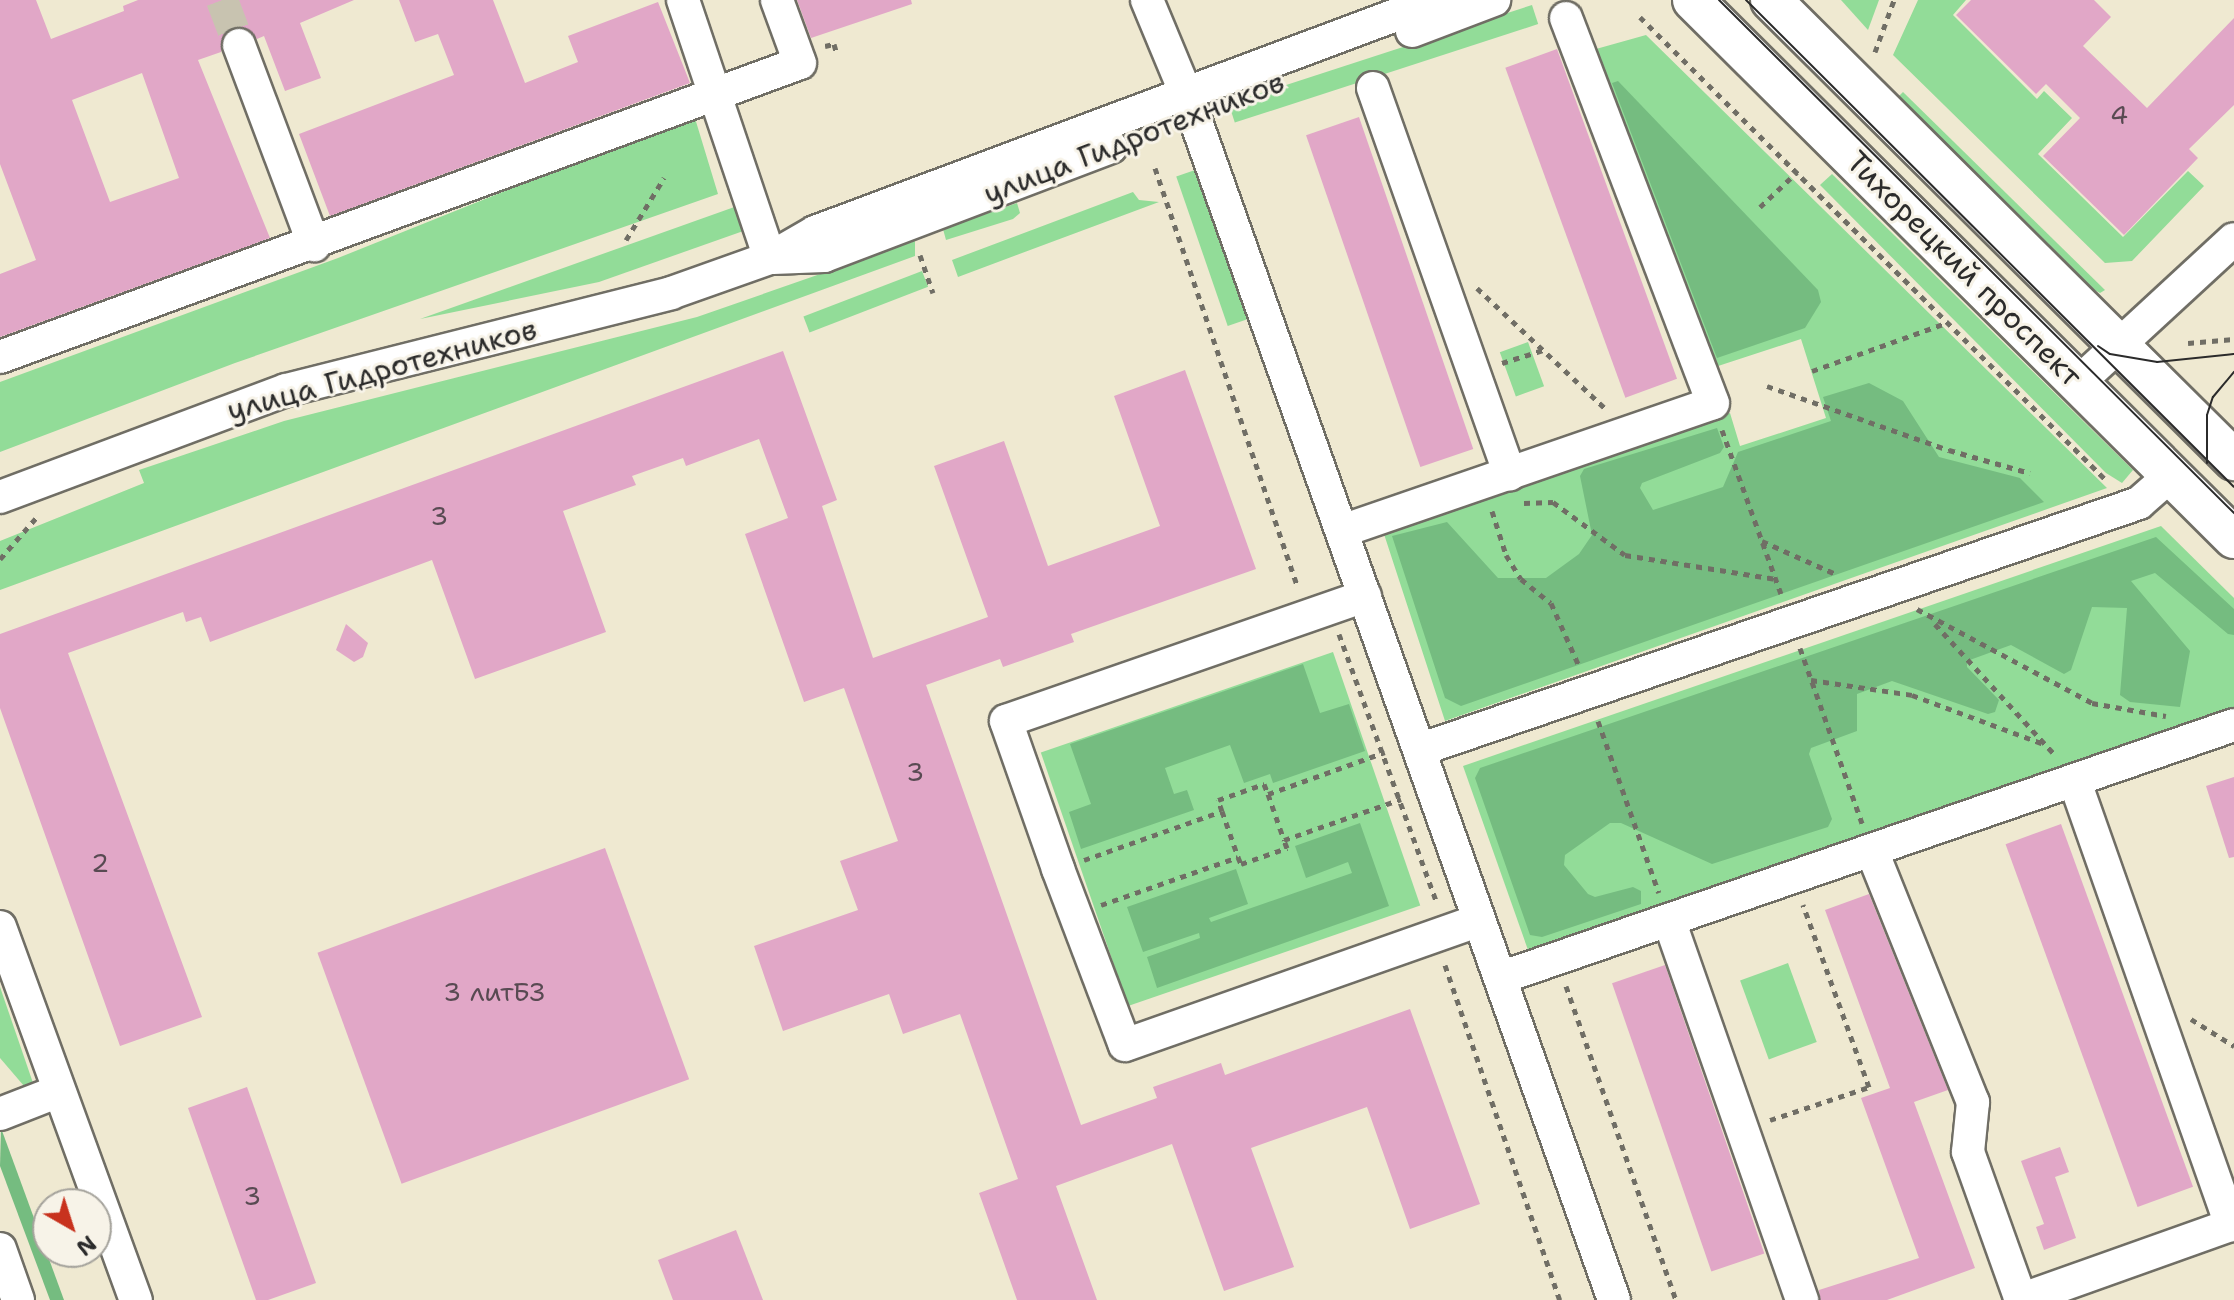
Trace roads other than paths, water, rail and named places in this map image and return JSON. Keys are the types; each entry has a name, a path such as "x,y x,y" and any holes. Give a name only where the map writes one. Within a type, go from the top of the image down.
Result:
{"main road":[{"name":"Тихорецкий проспект","path":"1693,0 2234,538"},
{"name":"Тихорецкий проспект","path":"1771,0 2234,460"}],"street":[{"path":"683,0 770,258"},
{"path":"0,357 314,245 800,63 777,0"},
{"path":"1147,0 1190,105 1614,1300"},
{"name":"улица Гидротехников","path":"1190,105 1436,0"},
{"name":"улица Гидротехников","path":"0,497 286,390 587,316 770,258 815,232 1494,0"},
{"path":"1342,531 1504,487 1631,433 1713,403 1566,18"},
{"path":"239,45 314,245"},
{"path":"1373,88 1474,373 1504,487"},
{"path":"2078,383 2234,239"},
{"path":"1418,746 1588,692 2139,503 2171,475"},
{"path":"1365,596 1006,721 1058,869 1125,1045 1479,920"},
{"path":"1500,978 2228,728"},
{"path":"1872,851 1973,1102 1968,1152 2021,1300 2232,1225 2075,782"},
{"path":"1669,920 1802,1300"},
{"path":"0,927 128,1297"},
{"path":"0,1114 59,1091"},
{"path":"0,1249 18,1300"}],"tunnel":[{"path":"222,0 239,45"}],"tram line":[{"path":"1719,0 2234,513"},
{"path":"1746,0 2234,487"},
{"path":"2098,346 2110,354 2157,362 2234,354"},
{"path":"2207,463 2207,415 2213,397 2234,372"}]}
